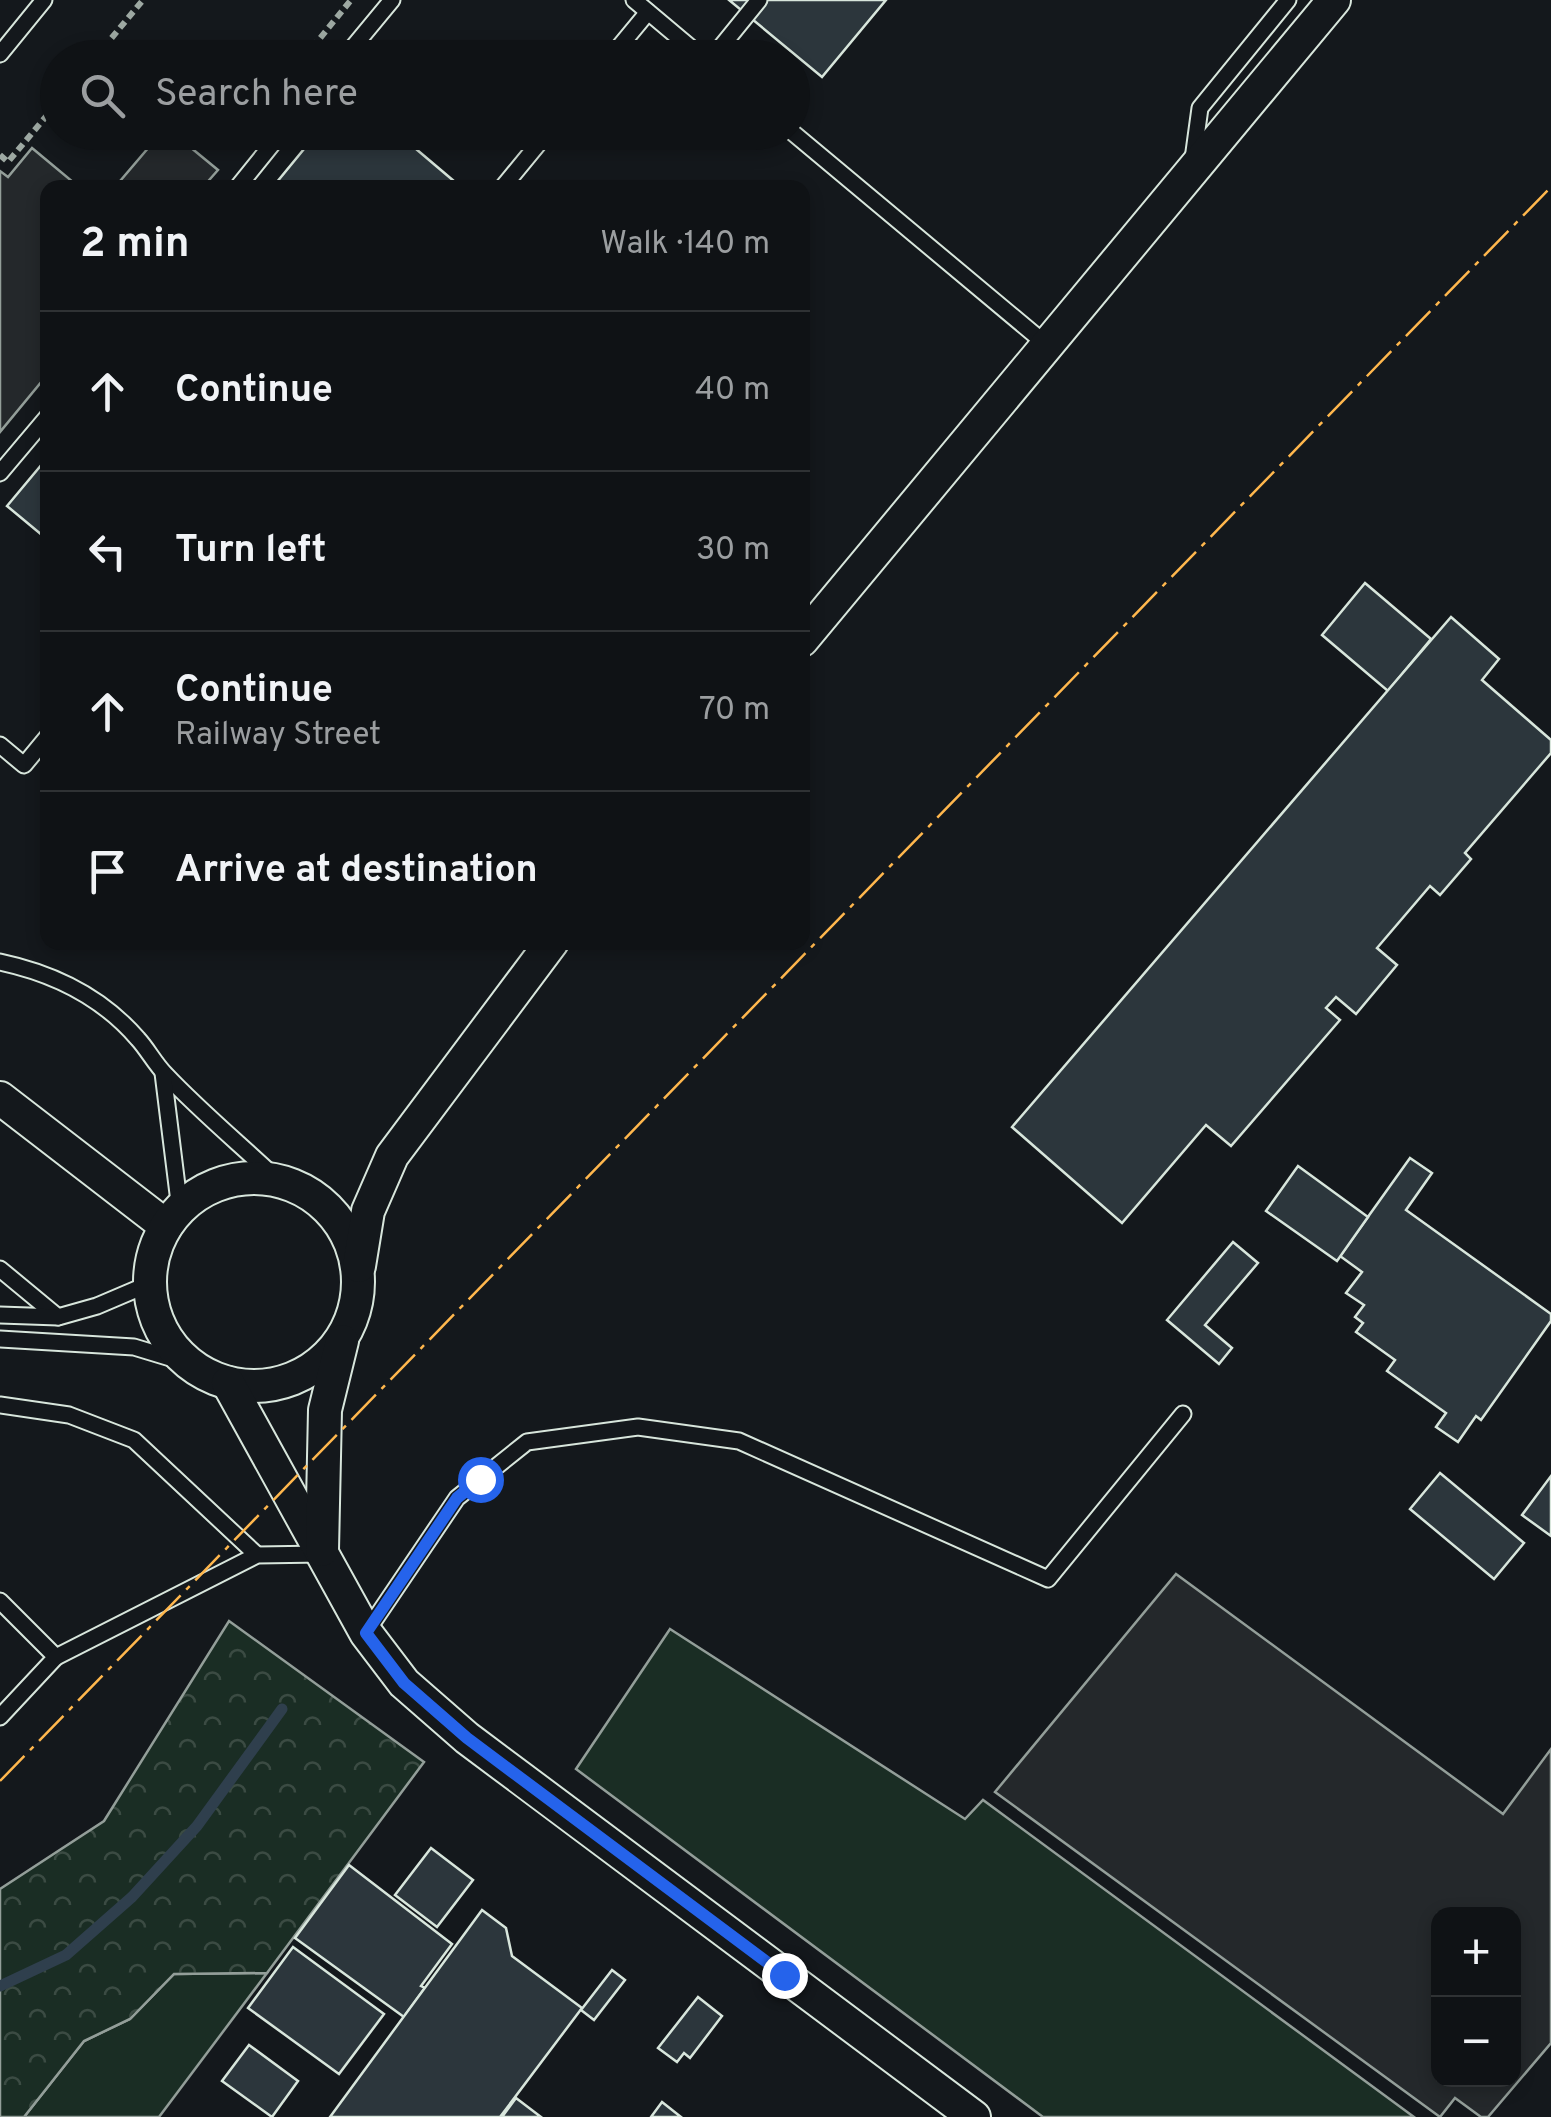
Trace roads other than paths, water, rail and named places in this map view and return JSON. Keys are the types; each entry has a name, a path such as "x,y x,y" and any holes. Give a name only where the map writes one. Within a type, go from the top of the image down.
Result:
{"street":[{"path":"810,630 1334,0"},
{"path":"322,1554 324,1410 356,1304 368,1211 392,1156 546,950"},
{"path":"0,1098 173,1218"},
{"path":"344,1335 314,1368 294,1378 272,1385 228,1383 190,1364 165,1336 157,1319 150,1283 152,1263 173,1218 196,1196 215,1185 256,1177 298,1187 332,1212 349,1239 358,1270"},
{"path":"228,1383 366,1633 404,1683 467,1738 974,2117"}],"lane":[{"path":"0,54 44,0"},
{"path":"359,40 392,0"},
{"path":"634,0 681,40"},
{"path":"727,40 759,0"},
{"path":"1191,172 1200,108 1288,0"},
{"path":"625,40 648,12"},
{"path":"810,147 1047,344"},
{"path":"243,180 267,150"},
{"path":"509,180 533,150"},
{"path":"0,473 40,426"},
{"path":"0,746 24,765 40,746"},
{"path":"0,962 28,968 66,984 105,1007 137,1038 163,1073 278,1180"},
{"path":"163,1073 173,1218"},
{"path":"0,1269 58,1317"},
{"path":"0,1316 58,1317 97,1306 150,1283"},
{"path":"0,1339 134,1347 190,1364"},
{"path":"0,1405 70,1415 134,1440 257,1555"},
{"path":"366,1633 457,1498 526,1442 638,1427 739,1442 1048,1579 1183,1414"},
{"path":"0,1717 56,1657 257,1555 322,1554"},
{"path":"0,1601 56,1657"}],"waterway":[{"path":"0,1986 66,1955 132,1897 197,1826 282,1709"}]}
